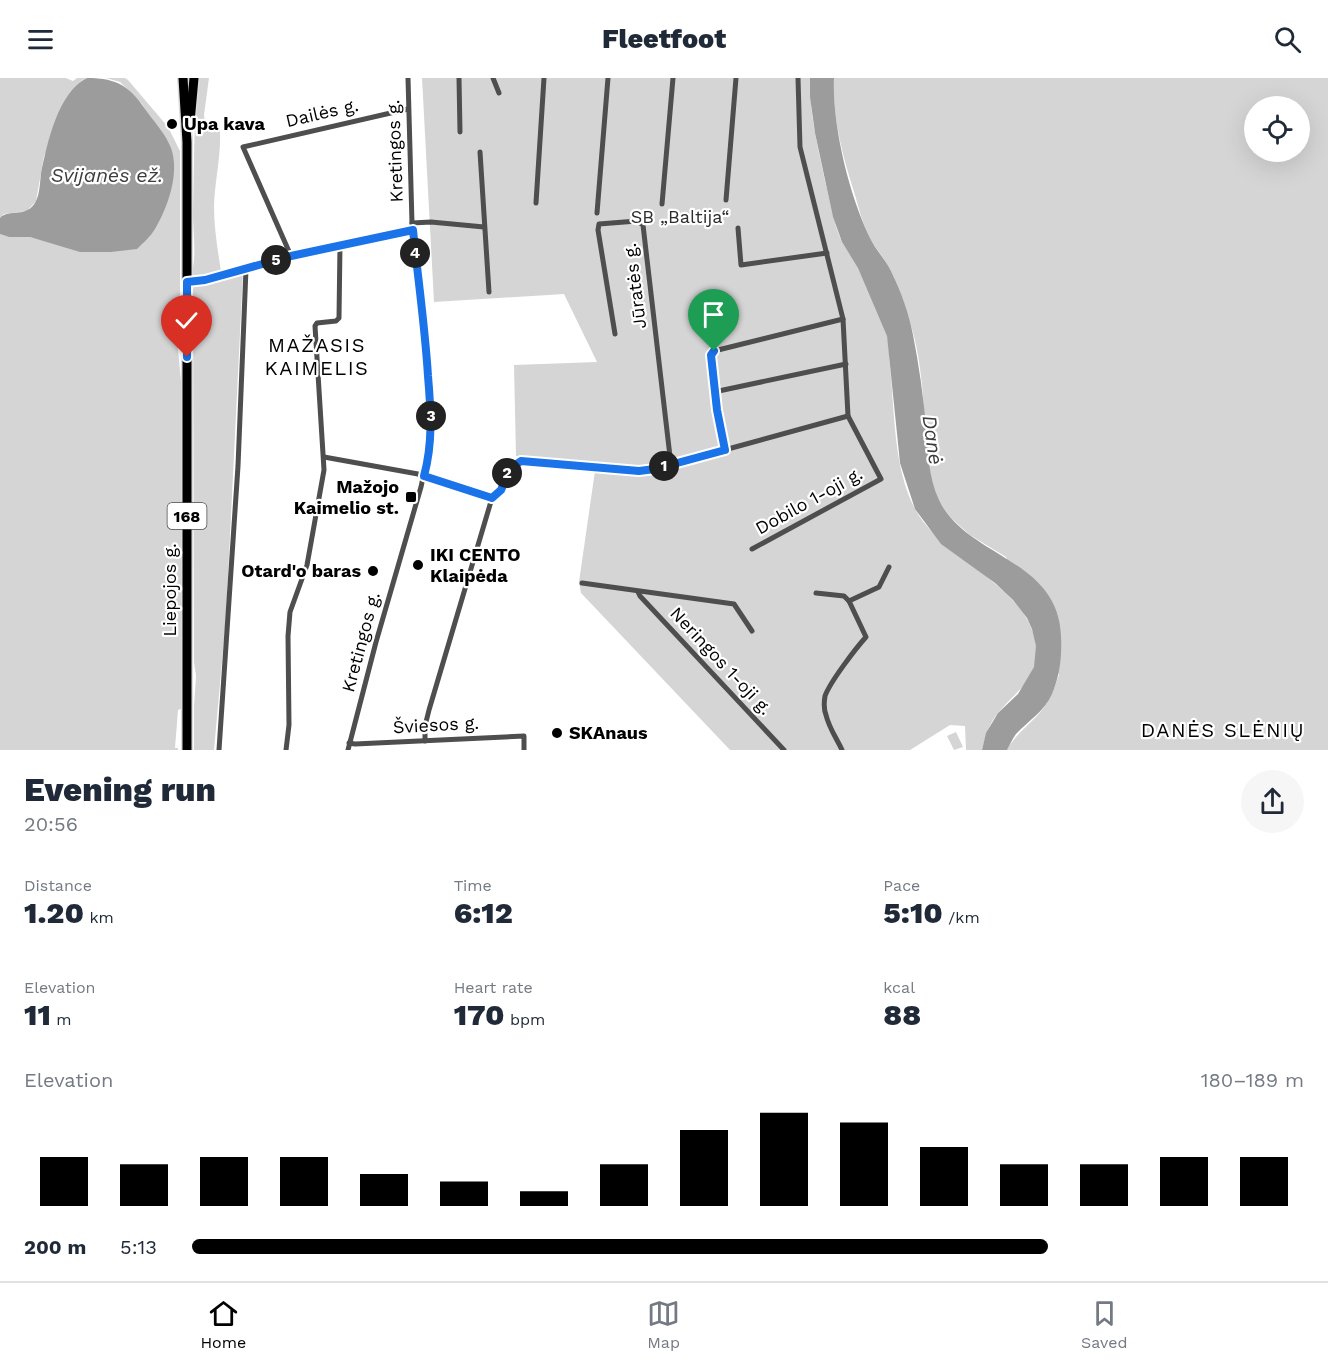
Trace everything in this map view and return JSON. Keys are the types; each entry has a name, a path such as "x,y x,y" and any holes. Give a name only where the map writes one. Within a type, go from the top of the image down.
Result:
{"main road":[{"name":"Liepojos g.","path":"183,78 187,142 187,750"},
{"name":"Liepojos g.","path":"187,142 194,78"}],"street":[{"name":"Kretingos g.","path":"348,750 376,642 424,476 430,446 426,349 412,227 408,78"},
{"path":"459,78 460,132"},
{"path":"493,78 499,93"},
{"path":"536,203 544,78"},
{"path":"597,213 608,78"},
{"path":"662,204 673,78"},
{"path":"726,200 736,78"},
{"path":"425,741 425,726 429,710 492,498 501,490 511,468 521,461 639,471 671,465 848,416 843,319 799,137 798,78"},
{"name":"Dailės g.","path":"291,256 243,147 408,109"},
{"path":"480,152 489,292"},
{"name":"Jūratės g.","path":"615,334 598,230 599,224 637,221 643,225 671,465"},
{"path":"187,282 205,280 291,256 431,222 484,227"},
{"path":"738,228 741,265 827,253"},
{"path":"286,750 290,725 288,636 290,612 307,565 321,490 324,457 315,326 317,323 336,321 339,318 340,245"},
{"path":"219,750 237,488 246,269"},
{"path":"725,450 714,392 711,355 714,351 843,319"},
{"path":"714,392 846,364"},
{"name":"Dobilo 1-oji g.","path":"752,549 881,479 848,416"},
{"path":"324,457 424,476 492,498"},
{"path":"849,602 879,587 889,567"},
{"path":"582,583 734,604 752,631"},
{"name":"Neringos 1-oji g.","path":"638,592 784,750"},
{"path":"816,593 844,596 866,637 825,696 824,705 828,722 842,750"},
{"name":"Šviesos g.","path":"349,743 524,736 524,750"}],"green space":[{"path":"0,78 66,78 73,81 77,78 87,78 81,81 44,156 36,201 27,211 4,214 0,218"},
{"path":"106,78 128,80 168,127 180,151 180,325 177,340 181,381 181,709 178,710 175,748 178,750 0,750 0,234 9,237 30,237 53,243 171,148 142,104 120,82"},
{"path":"197,78 209,78 205,122 219,121 219,153 214,206 215,232 222,277 243,272 226,617 214,750 194,750 196,676 194,662 193,213"},
{"name":"SB „Baltija“","path":"422,78 810,78 814,130 836,227 842,242 859,269 887,335 896,439 908,493 915,509 928,527 1018,606 1030,624 1036,645 1036,657 1030,676 995,717 982,750 966,750 965,726 950,725 910,750 730,750 581,593 579,582 596,464 516,456 514,365 597,362 564,294 434,302"},
{"path":"834,78 1328,78 1328,750 1007,750 1045,706 1059,675 1006,557 970,535 951,518 933,488 920,368 912,329 894,276 870,238 861,217 839,137"},
{"path":"956,732 963,747 954,750 947,736"}],"water":[{"name":"Svijanės ež.","path":"87,78 116,82 129,90 142,104 169,143 173,158 173,179 168,200 155,229 137,249 111,252 80,252 30,237 9,237 0,234 0,218 28,210 36,201 55,120 68,95"},
{"path":"810,78 834,78 839,138 855,200 869,236 895,279 907,311 921,380 931,473 939,500 952,519 969,535 1028,574 1045,590 1056,610 1061,636 1061,651 1055,687 1045,706 1016,734 1007,750 982,750 986,733 998,713 1018,694 1034,667 1036,646 1032,629 1027,618 1013,600 995,583 941,544 915,509 900,463 887,336 858,268 842,242 833,217 815,133"}],"place":[{"name":"Upa kava","path":"172,124"},
{"name":"Mažojo Kaimelio st.","path":"411,497"},
{"name":"IKI CENTO Klaipėda","path":"418,565"},
{"name":"Otard'o baras","path":"373,571"},
{"name":"SKAnaus","path":"557,733"}],"district":[{"name":"MAŽASIS KAIMELIS","path":"317,356"},
{"name":"DANĖS SLĖNIŲ","path":"1223,730"}],"route":[{"path":"187,357 187,282 205,280 291,256 413,230 430,408 430,446 424,476 492,498 501,490 511,468 521,461 639,471 655,469 725,450 714,392 711,355 714,351"}],"water label":[{"name":"Danė","path":"933,440"}]}
